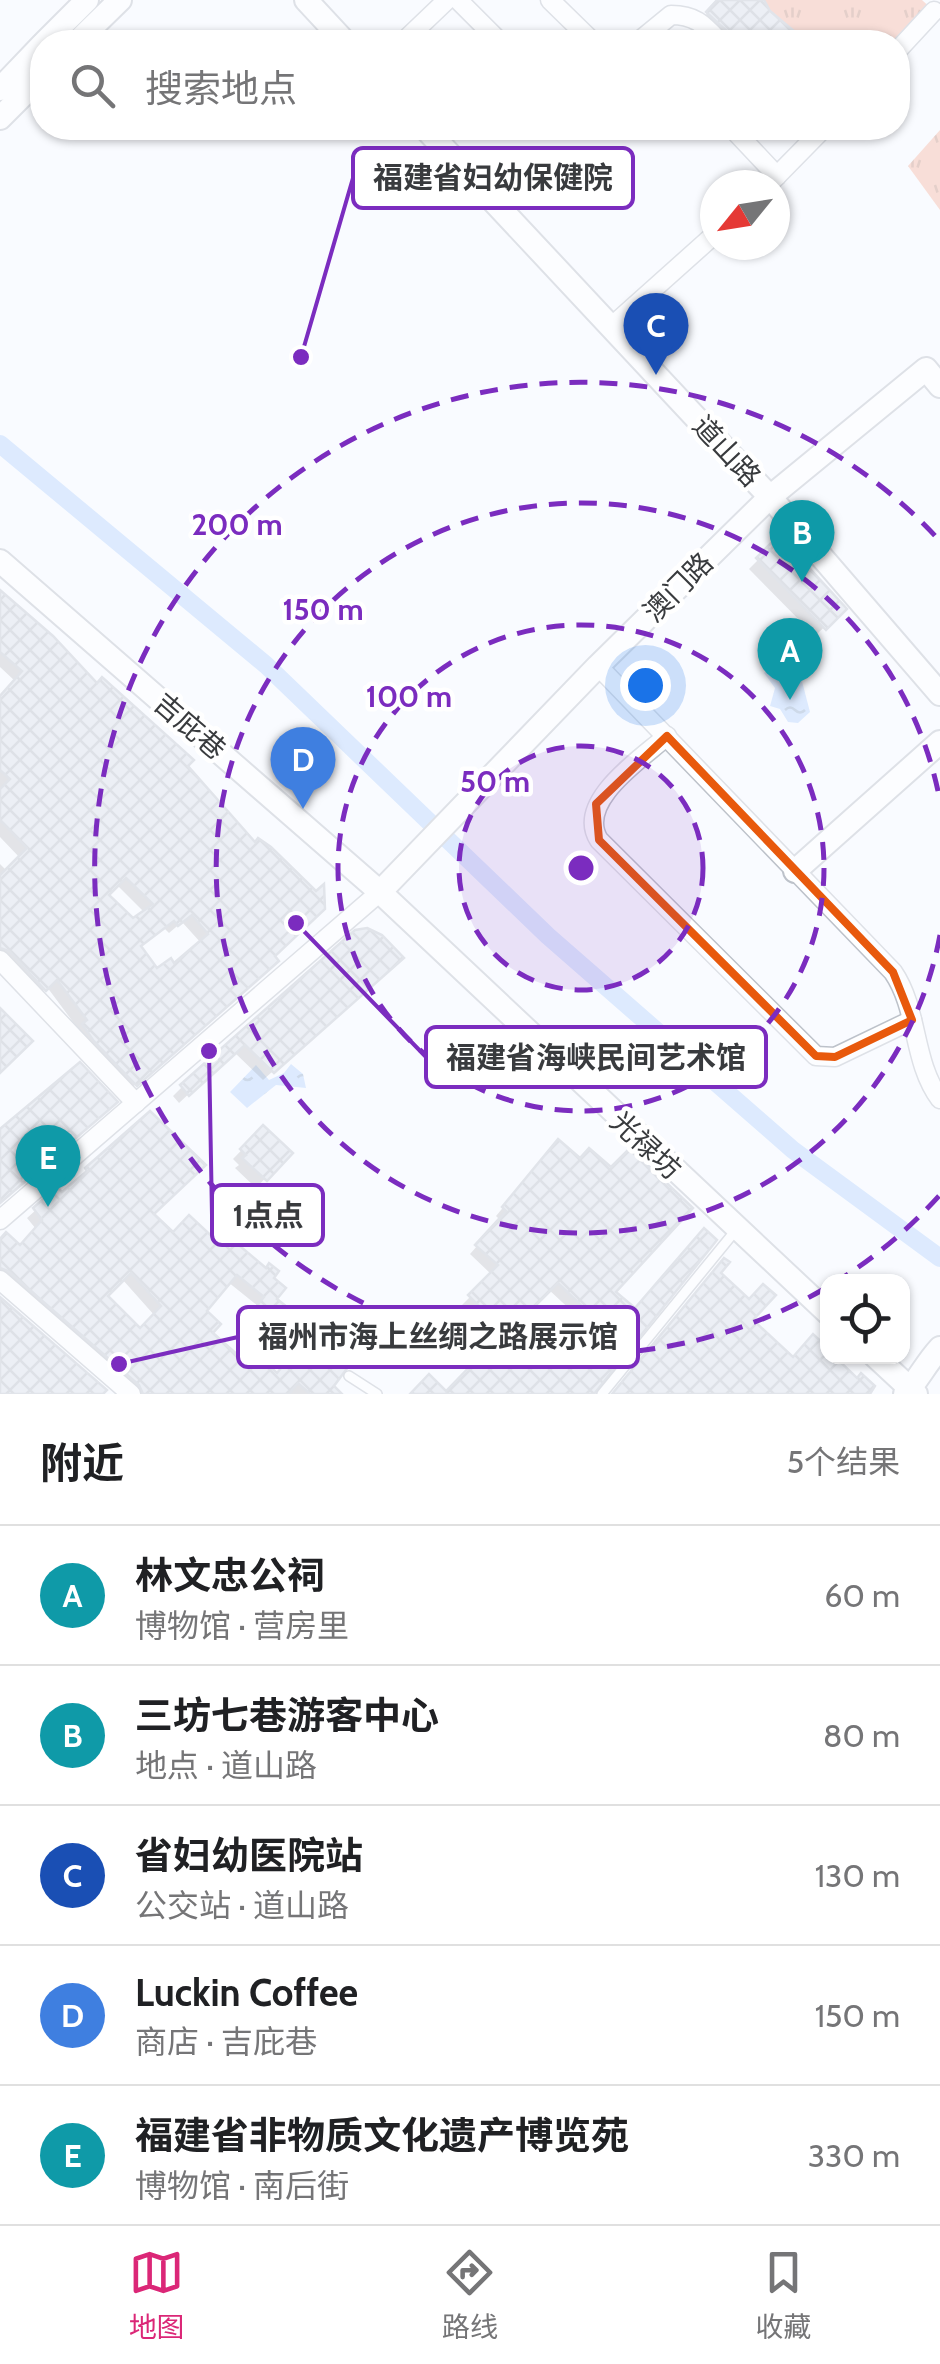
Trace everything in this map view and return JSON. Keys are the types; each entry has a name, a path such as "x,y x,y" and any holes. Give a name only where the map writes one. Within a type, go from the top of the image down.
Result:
{"street":[{"path":"58,30 87,0"},
{"path":"89,30 120,0"},
{"path":"306,0 334,30"},
{"path":"416,30 447,0"},
{"path":"550,0 581,30"},
{"path":"466,2 490,30"},
{"path":"910,35 932,8"},
{"path":"653,30 671,15 689,16 709,30"},
{"path":"0,89 30,58"},
{"path":"0,118 30,88"},
{"name":"道山路","path":"435,140 770,496 940,694"},
{"path":"741,140 764,170"},
{"path":"782,170 811,140"},
{"path":"611,327 700,247"},
{"name":"澳门路","path":"380,892 598,666 770,496 926,369 940,386"},
{"name":"吉庇巷","path":"0,561 380,892"},
{"path":"598,666 894,972 905,993 924,1070 940,1099"},
{"path":"667,736 601,797 592,822 599,840 816,1056 836,1057 912,1020"},
{"path":"796,872 940,742"},
{"path":"0,1220 380,892"},
{"name":"光禄坊","path":"380,892 820,1306"},
{"path":"0,960 136,1103"},
{"path":"0,1280 131,1394"},
{"path":"888,1364 919,1383 928,1360 940,1348"}],"lane":[{"path":"602,1394 736,1230"},
{"path":"349,1376 376,1394"}],"highlighted area":[{"path":"667,736 893,972 912,1020 835,1057 816,1056 599,840 596,804"}],"green space":[{"path":"764,0 922,0 934,11 910,32 793,30 770,11"},
{"path":"940,130 940,210 908,166"}],"water":[{"path":"784,663 798,666 810,712 798,723 788,722 780,709 770,706 775,688 764,673"},
{"path":"291,1064 303,1074 306,1088 276,1085 247,1108 230,1092 256,1065 269,1080 284,1073"}],"building":[{"path":"717,0 764,0 770,11 793,30 726,30 706,12"},
{"path":"779,535 847,609 826,630 756,558"},
{"path":"0,590 53,636 97,683 102,677 194,760 188,766 255,842 258,838 271,847 316,891 324,884 325,909 275,956 279,961 137,1086 93,1040 82,1024 87,1020 57,980 46,991 9,951 0,948 0,875 27,848 0,820 0,789 10,779 0,770 0,696 22,671 0,652","holes":["126,878 153,904 133,918 109,895","192,915 208,934 174,963 171,958 157,968 141,946 174,921 178,926"]},
{"path":"367,928 382,935 404,958 274,1073 245,1045 189,1096 180,1085 355,930"},
{"path":"0,1008 33,1041 0,1073"},
{"path":"80,1062 118,1102 0,1203 0,1129"},
{"path":"150,1111 206,1165 154,1214 173,1232 189,1215 220,1244 227,1235 266,1268 269,1263 279,1271 274,1278 286,1288 277,1299 312,1327 295,1348 267,1327 272,1321 255,1308 264,1297 237,1275 207,1311 221,1324 213,1333 240,1357 249,1347 277,1373 301,1344 322,1361 332,1348 351,1363 334,1386 342,1394 310,1394 298,1383 289,1394 143,1394 139,1385 0,1268 0,1239 6,1232 20,1245 42,1220 33,1208 57,1187 62,1192 87,1171 85,1168","holes":["131,1273 161,1306 140,1328 108,1296"]},
{"path":"263,1125 293,1153 267,1181 242,1158 246,1155 240,1149"},
{"path":"558,1139 580,1158 589,1148 611,1167 630,1148 693,1208 616,1292 635,1308 704,1228 717,1240 594,1394 410,1394 429,1374 446,1391 479,1357 461,1343 487,1314 468,1295 498,1265 475,1245 506,1211 502,1207","holes":["558,1283 582,1306 554,1337 527,1314"]},
{"path":"724,1258 730,1262 721,1273 749,1299 763,1284 776,1295 753,1320 793,1357 813,1334 820,1341 820,1364 842,1364 857,1378 861,1373 875,1386 870,1394 612,1394"},
{"path":"0,1297 107,1390 103,1394 0,1394"}],"waterway":[{"path":"0,444 266,665 548,936 793,1150 940,1258"}],"place":[{"name":"福建省妇幼保健院","path":"301,357"},
{"name":"省妇幼医院站","path":"656,375"},
{"name":"三坊七巷游客中心","path":"802,582"},
{"name":"林文忠公祠","path":"790,700"},
{"name":"Luckin Coffee","path":"303,809"},
{"name":"福建省海峡民间艺术馆","path":"296,923"},
{"name":"1点点","path":"209,1051"},
{"name":"福建省非物质文化遗产博览苑","path":"48,1207"},
{"name":"福州市海上丝绸之路展示馆","path":"119,1364"}]}
